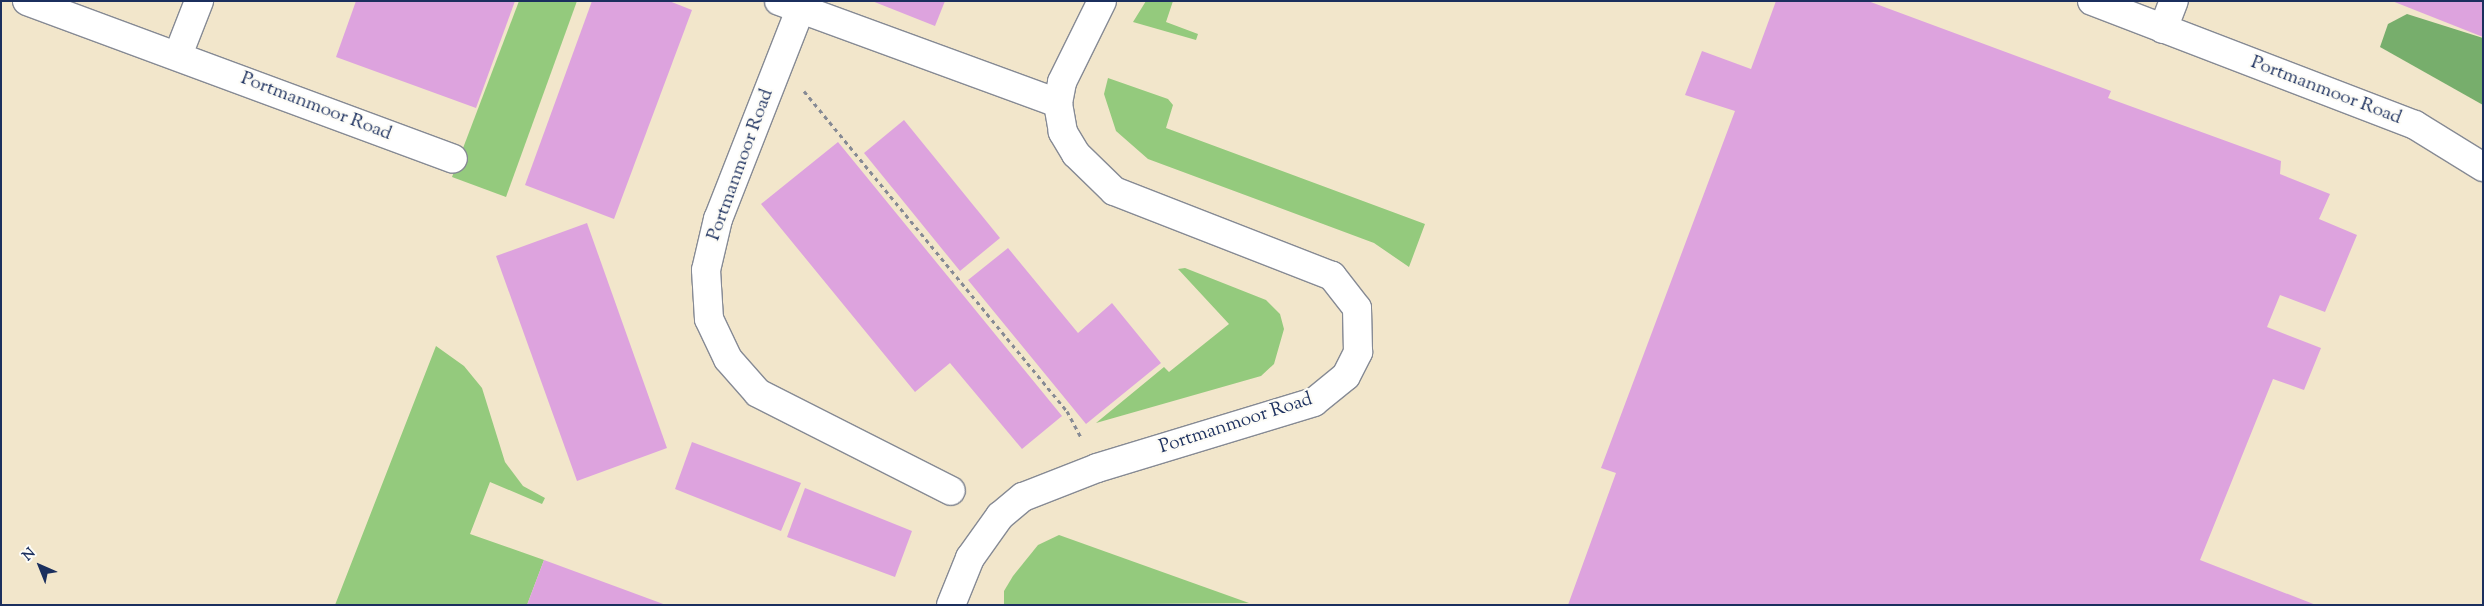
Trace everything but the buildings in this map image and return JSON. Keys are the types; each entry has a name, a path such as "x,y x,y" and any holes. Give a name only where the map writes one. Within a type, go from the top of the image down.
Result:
{"street":[{"name":"Portmanmoor Road","path":"27,1 178,55 453,159"},
{"path":"178,55 199,1"},
{"name":"Portmanmoor Road","path":"951,605 970,558 1000,516 1023,497 1097,468 1314,402 1346,376 1358,352 1360,329 1357,308 1332,276 1114,191 1076,154 1063,132 1058,103 1070,60 1102,1"},
{"name":"Portmanmoor Road","path":"2092,1 2415,125 2483,167"},
{"path":"2163,29 2174,1"},
{"name":"Portmanmoor Road","path":"951,491 758,392 728,359 709,318 706,270 718,219 777,68 789,6 1058,103"}],"path":[{"path":"777,68 806,93 1067,411 1097,468"}],"green space":[{"path":"519,1 577,1 506,197 452,177"},
{"path":"1146,1 1173,1 1166,22 1198,34 1196,40 1133,22"},
{"path":"2407,14 2483,38 2483,105 2380,47 2388,24"},
{"path":"1108,78 1168,99 1173,105 1166,128 1425,224 1409,267 1374,243 1148,159 1116,131 1104,94"},
{"path":"1185,268 1266,300 1280,314 1284,329 1274,364 1261,376 1096,423 1164,367 1169,372 1229,324 1178,269"},
{"path":"436,346 464,366 482,388 505,462 523,486 545,498 542,504 490,482 470,534 544,560 527,605 335,605"},
{"path":"1059,535 1249,603 1004,605 1004,591 1013,576 1038,545"}]}
